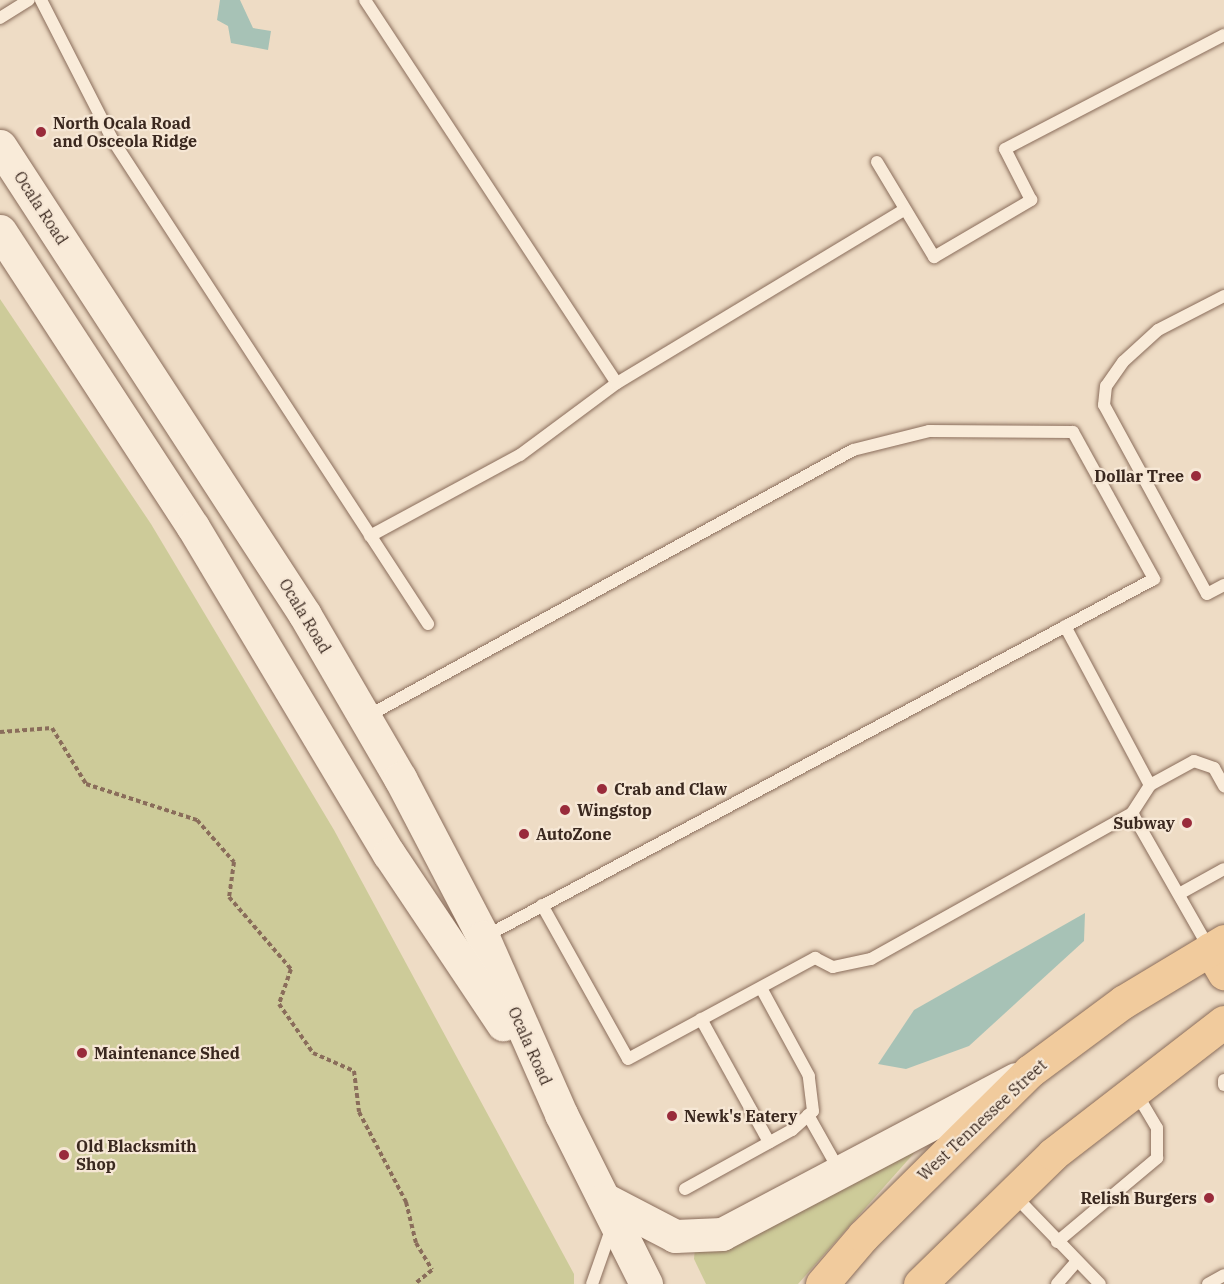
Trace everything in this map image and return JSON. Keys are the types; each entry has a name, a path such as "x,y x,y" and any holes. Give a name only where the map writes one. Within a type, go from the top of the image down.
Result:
{"main road":[{"name":"Ocala Road","path":"0,146 225,489 365,718 469,944 561,1114 646,1284"},
{"name":"Ocala Road","path":"0,231 193,527 389,854 469,944"},
{"path":"323,741 365,718"},
{"name":"West Tennessee Street","path":"822,1284 863,1236 1030,1071 1123,1002 1219,954"},
{"path":"920,1284 1012,1192 1132,1088 1224,1022"},
{"path":"609,1210 666,1233 702,1237 733,1230 1030,1071"}],"lane":[{"path":"0,18 29,0"},
{"path":"41,0 112,139 428,624"},
{"path":"365,0 617,383"},
{"path":"877,162 934,257 1031,200 1005,149 1224,35"},
{"path":"370,536 520,455 617,383 905,209"},
{"path":"1223,588 1207,594 1104,405 1106,386 1123,362 1158,330 1224,296"},
{"path":"365,718 853,450 929,431 1073,432 1154,579 469,944"},
{"path":"1065,626 1150,785"},
{"path":"542,905 628,1059 815,958 850,967 871,959 1132,813 1150,785 1194,761 1214,768 1224,786"},
{"path":"1132,813 1179,894 1219,954"},
{"path":"1179,894 1224,869"},
{"path":"685,1189 769,1142 808,1115 814,1094 809,1076 761,988"},
{"path":"701,1019 769,1142"},
{"path":"1057,1242 1156,1158 1157,1128 1132,1088"},
{"path":"808,1115 841,1174"},
{"path":"1012,1192 1076,1262 1100,1284"},
{"path":"592,1284 609,1210"},
{"path":"1057,1284 1076,1262"},
{"path":"1208,1284 1224,1275"}],"path":[{"path":"0,732 52,728 86,784 197,820 234,862 229,897 291,969 279,1004 314,1053 354,1071 359,1112 406,1202 416,1243 432,1270 415,1284"}],"shaded area":[{"path":"220,0 240,0 253,28 271,31 268,50 231,43 228,26 217,20"},
{"path":"0,299 151,524 334,830 574,1274 574,1284 0,1284"},
{"path":"1085,913 1084,941 969,1046 906,1069 878,1064 914,1010"},
{"path":"915,1152 798,1284 706,1284 694,1259 695,1248"}],"place":[{"name":"North Ocala Road and Osceola Ridge","path":"41,132"},
{"name":"Dollar Tree","path":"1196,476"},
{"name":"Crab and Claw","path":"602,789"},
{"name":"Wingstop","path":"565,810"},
{"name":"Subway","path":"1187,823"},
{"name":"AutoZone","path":"524,834"},
{"name":"Maintenance Shed","path":"82,1053"},
{"name":"Newk's Eatery","path":"672,1116"},
{"name":"Old Blacksmith Shop","path":"64,1155"},
{"name":"Relish Burgers","path":"1209,1198"}]}
